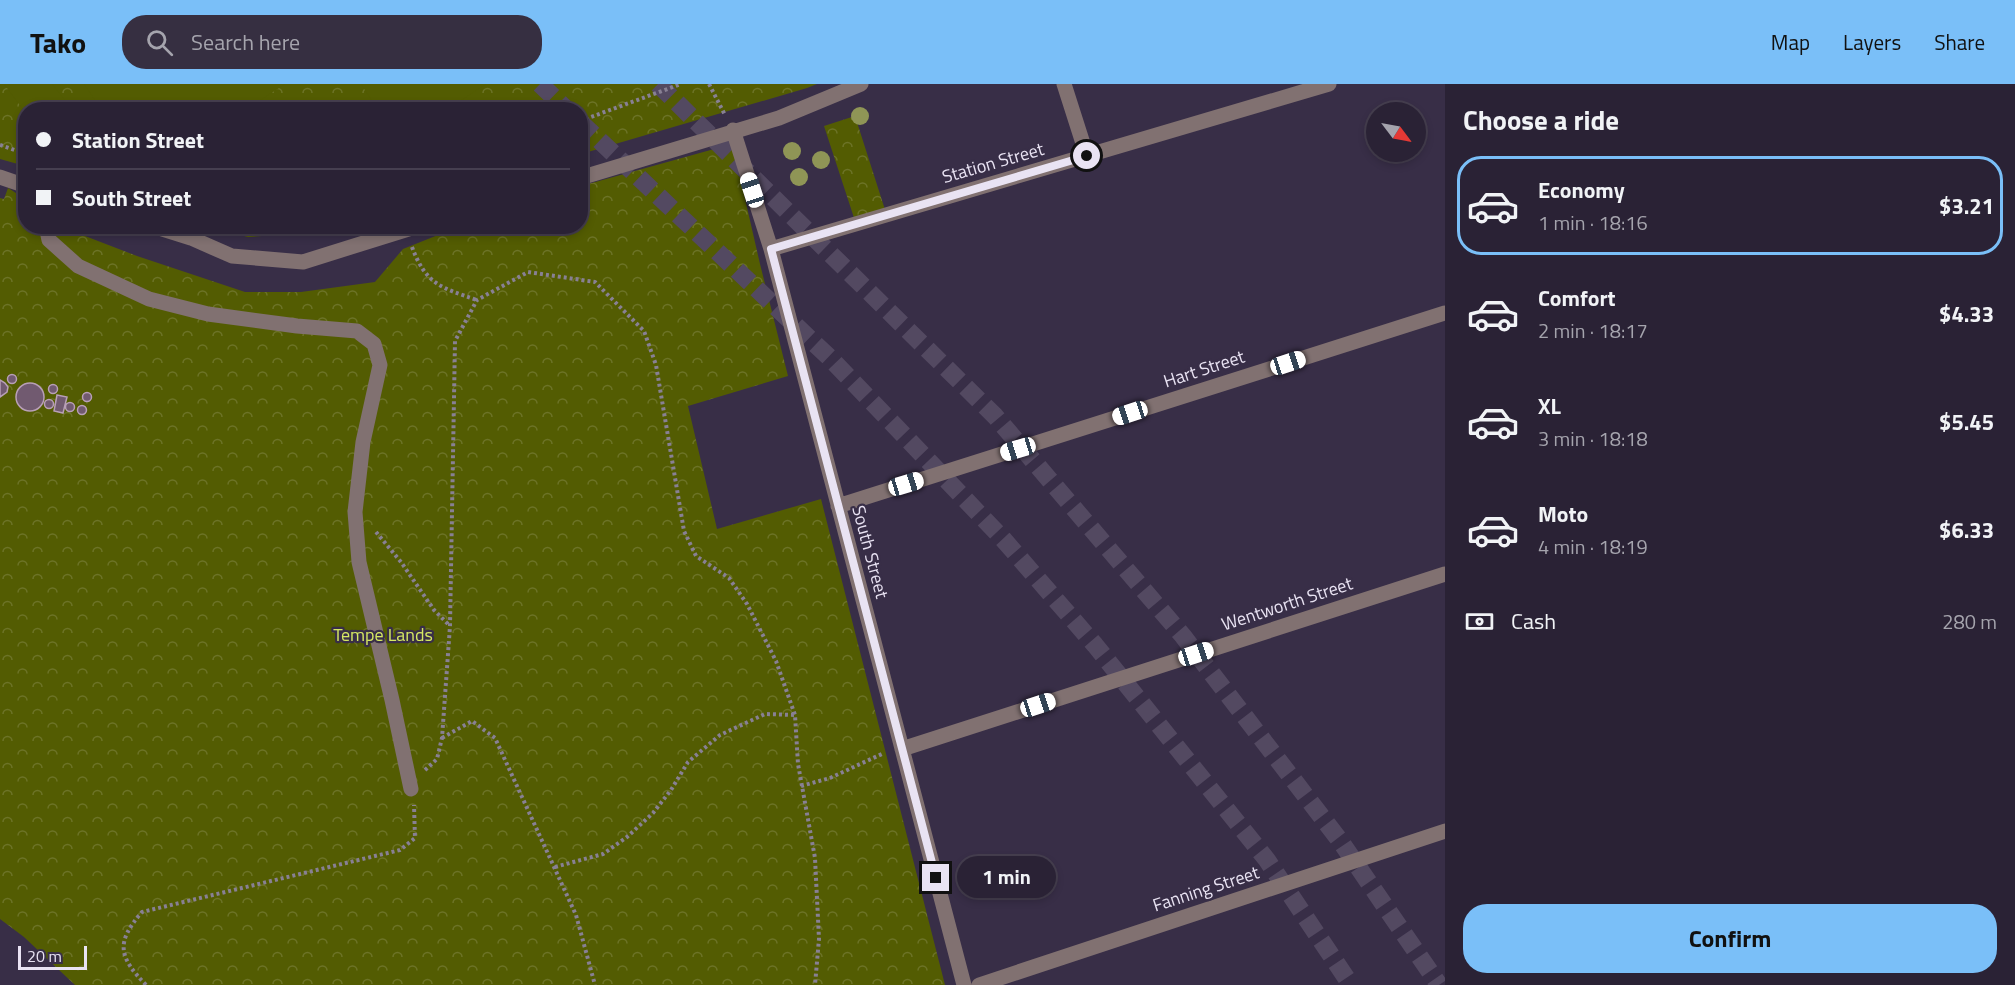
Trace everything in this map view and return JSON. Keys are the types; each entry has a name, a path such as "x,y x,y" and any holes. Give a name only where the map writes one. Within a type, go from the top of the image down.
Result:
{"street":[{"path":"588,176 779,118 861,84"},
{"path":"1064,84 1087,156"},
{"name":"Station Street","path":"771,249 1087,156 1309,87 1329,84"},
{"name":"South Street","path":"726,133 771,249 964,985"},
{"path":"0,177 18,183"},
{"path":"48,234 49,240 78,266 149,299 208,314 297,326 357,331 374,344 380,365 363,442 355,512 359,562 411,789"},
{"path":"178,234 232,256 303,262 392,234"},
{"name":"Hart Street","path":"838,506 1445,313"},
{"name":"Wentworth Street","path":"902,749 1445,574"},
{"name":"Fanning Street","path":"979,985 1445,831"}],"path":[{"path":"588,118 681,84"},
{"path":"710,84 726,133"},
{"path":"0,145 18,151"},
{"path":"410,240 414,253 426,274 437,285 477,300"},
{"path":"436,759 442,738 450,626 455,341 477,300 528,272 595,282 644,331 656,366 684,531 696,556 729,578 747,604 776,661 795,715 801,786 815,858 819,939 815,985"},
{"path":"375,530 401,562 434,610 450,626"},
{"path":"555,867 603,854 627,837 653,813 671,790 688,762 720,735 765,714 795,715"},
{"path":"442,738 472,721 495,738 576,915 595,985"},
{"path":"801,786 830,778 883,753 902,749"},
{"path":"146,985 131,969 122,950 128,928 142,912 400,850 415,838 411,789"}],"green space":[{"path":"0,84 817,84 588,152 588,102 18,102 18,164 0,159"},
{"path":"4,84 52,84 66,102 18,102"},
{"path":"84,84 285,84 258,102 96,102"},
{"path":"361,84 486,84 459,102 373,102"},
{"path":"855,116 887,216 857,227 824,126"},
{"name":"Tempe Lands","path":"725,146 734,151 788,376 688,406 717,529 821,499 945,985 75,985 24,937 0,919 0,198 4,199 8,188 18,195 18,234 80,234 137,256 245,292 301,292 375,282 403,249 440,234 588,234 588,184"},
{"path":"236,234 294,234 248,237"}],"building":[{"path":"12,375 16,379 12,383 8,379"},
{"path":"0,380 8,387 7,392 0,397"},
{"path":"30,383 40,387 44,397 40,407 30,411 20,407 16,397 20,387"},
{"path":"53,385 57,389 53,393 49,389"},
{"path":"87,393 91,397 87,401 83,397"},
{"path":"57,395 67,397 63,413 54,411"},
{"path":"49,400 53,404 49,408 45,404"},
{"path":"70,403 74,407 70,411 66,407"},
{"path":"82,406 86,410 82,414 78,410"}],"tunnel":[{"path":"540,84 559,102"},
{"path":"658,84 995,416 1183,636 1341,842 1439,985"},
{"path":"588,130 831,359 1003,539 1095,645 1267,860 1351,985"}],"route":[{"path":"936,878 771,249 1087,156"}]}
